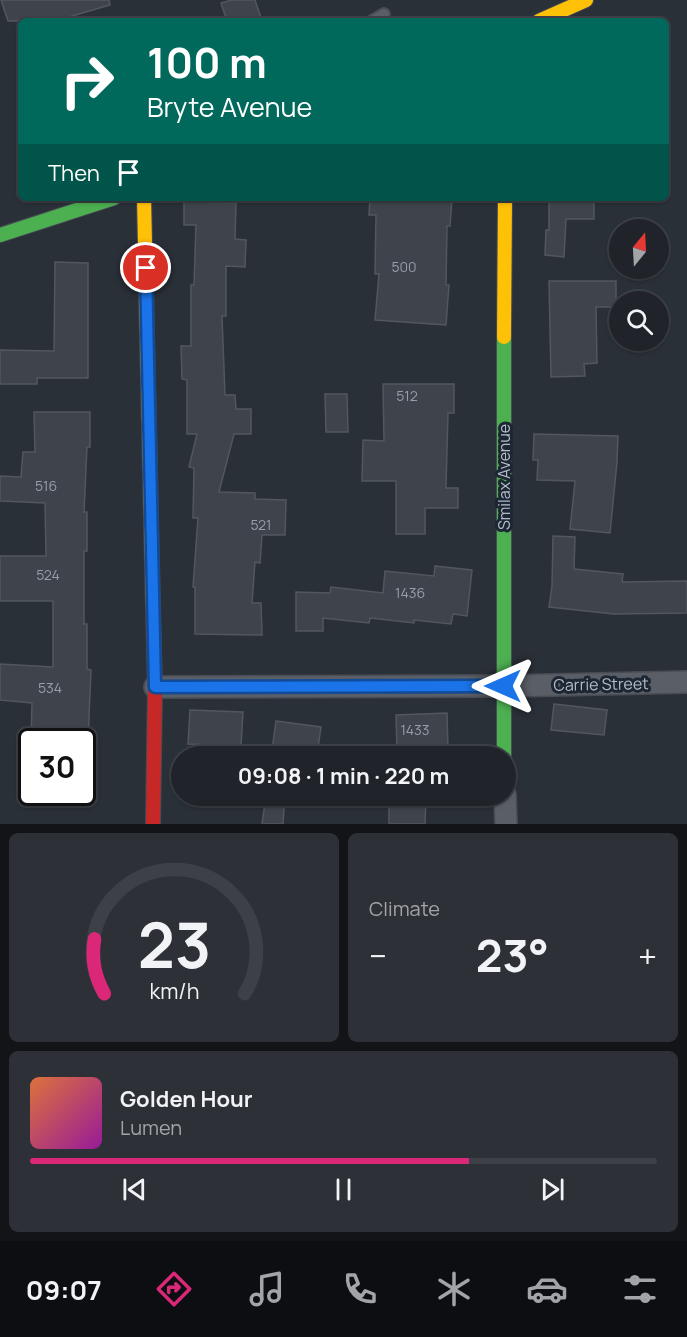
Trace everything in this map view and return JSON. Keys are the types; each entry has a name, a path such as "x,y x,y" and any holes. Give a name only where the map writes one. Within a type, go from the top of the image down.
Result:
{"street":[{"path":"546,18 586,0"},
{"path":"0,235 102,201"},
{"path":"144,201 155,687 153,824"},
{"name":"Smilax Avenue","path":"504,746 506,201"},
{"name":"Carrie Street","path":"155,687 503,686 687,682"},
{"path":"505,806 506,824"}],"lane":[{"path":"377,18 384,14"}],"building":[{"path":"1,0 109,0 110,5 65,18 18,18 18,21 8,21"},
{"path":"232,0 255,0 261,18 226,18 221,3"},
{"path":"370,201 452,201 450,226 447,226 446,285 449,285 446,325 375,320 379,274 375,274 376,215 369,215"},
{"path":"549,201 594,201 594,219 566,219 564,257 545,255 546,230 549,230"},
{"path":"184,202 236,203 235,239 246,240 245,267 226,266 226,316 222,316 225,395 235,395 236,409 251,409 251,434 234,434 219,492 255,493 255,499 286,500 285,535 262,535 260,563 255,562 252,603 261,603 262,635 195,634 195,587 193,587 198,518 193,518 194,468 189,467 197,434 187,434 187,380 182,379 181,346 191,346 191,285 194,285 196,225 184,225"},
{"path":"55,262 88,263 88,378 37,378 37,384 0,384 0,350 54,351"},
{"path":"549,281 616,281 616,291 609,291 609,307 596,307 597,363 584,364 585,376 551,377"},
{"path":"383,384 454,384 454,413 448,413 446,488 458,488 458,508 425,508 425,534 396,534 396,481 362,481 363,440 384,441"},
{"path":"325,394 347,394 348,432 326,432"},
{"path":"34,412 90,412 90,447 87,447 84,512 87,512 87,551 84,551 84,624 87,624 87,669 91,670 89,728 31,728 32,703 0,700 0,664 53,667 53,601 0,601 0,556 46,556 45,503 0,501 0,476 21,477 23,452 35,452"},
{"path":"534,434 618,436 610,533 570,529 575,481 537,480 538,460 533,460"},
{"path":"553,536 575,537 574,569 623,574 622,582 687,581 687,613 614,614 549,607 552,586"},
{"path":"435,566 472,570 467,616 453,614 451,624 370,618 369,623 323,618 323,631 296,631 296,592 330,593 331,587 383,593 385,571 434,576"},
{"path":"554,704 607,710 604,735 551,730"},
{"path":"190,710 243,712 241,746 188,744"},
{"path":"447,713 448,746 397,746 396,715"},
{"path":"276,721 321,727 318,746 273,746"},
{"path":"264,806 284,806 283,824 262,824"},
{"path":"389,806 426,806 425,824 389,824"}],"traffic: fast":[{"path":"0,235 105,201"},
{"path":"504,337 504,746"}],"traffic: slow":[{"path":"546,18 586,0"},
{"path":"144,201 153,607"},
{"path":"504,337 505,201"}],"traffic: jam":[{"path":"153,607 155,687 153,824"}],"route":[{"path":"146,268 155,687 503,686"}]}
